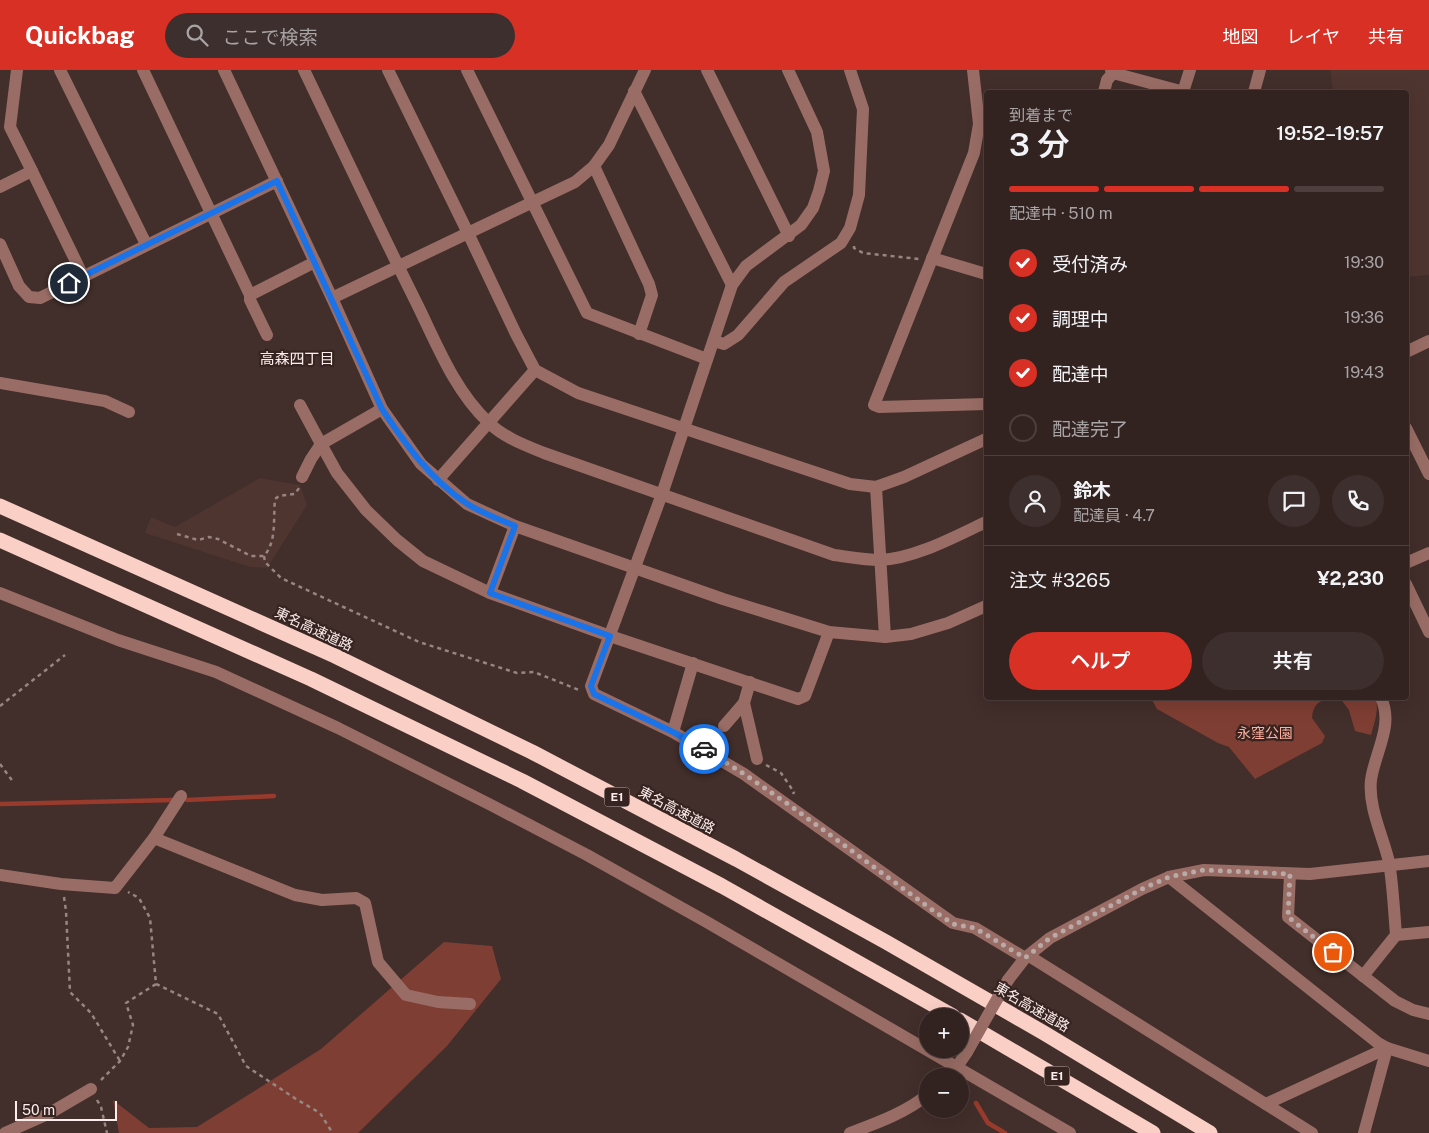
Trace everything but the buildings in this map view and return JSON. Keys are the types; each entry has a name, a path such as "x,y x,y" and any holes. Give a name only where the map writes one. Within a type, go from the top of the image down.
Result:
{"highway":[{"name":"東名高速道路","path":"0,506 335,656 541,757 736,859 886,942 1044,1033 1210,1133"},
{"name":"E1","path":"0,540 310,679 522,781 722,886 940,1008"},
{"name":"E1","path":"969,1025 1153,1133"}],"street":[{"path":"18,70 10,127 83,276"},
{"path":"60,70 146,244"},
{"path":"143,70 250,295 250,300 267,335"},
{"path":"224,70 332,298 382,409 421,464 467,504 515,526 723,599 828,632 886,637 911,634 984,609"},
{"path":"304,70 398,267 448,366 467,398 488,422 510,438 544,453 834,555 880,560 902,558 948,540 984,523"},
{"path":"388,70 535,370 578,393 850,484 876,487 904,478 984,440"},
{"path":"467,70 587,313 707,359"},
{"path":"332,298 575,182 594,166 608,145 645,70"},
{"path":"707,70 789,236"},
{"path":"788,70 817,132 824,171 813,208 801,225 789,236 746,266 732,286 685,429 591,686 594,694 673,732 714,755 788,804 953,924 975,928 1027,957 1312,1133"},
{"path":"714,341 724,344 738,335 784,282 841,243 850,228 859,195 863,109 850,70"},
{"path":"973,70 980,124 974,153 874,405 879,407 984,404"},
{"path":"1184,90 1190,70"},
{"path":"1255,90 1260,70"},
{"path":"1104,90 1107,80 1112,72 1176,90"},
{"path":"634,91 732,286"},
{"path":"594,166 649,284 652,295 639,334"},
{"path":"0,187 32,171"},
{"path":"0,244 19,286 29,297 40,298 277,181"},
{"path":"932,259 984,273"},
{"path":"250,295 315,262"},
{"path":"1409,351 1429,341"},
{"path":"438,480 535,370"},
{"path":"0,383 105,401 129,412"},
{"path":"300,405 337,473 360,503 397,540 423,561 490,593 610,636 798,699 805,696 828,632"},
{"path":"302,477 321,444 382,409"},
{"path":"1409,434 1429,474"},
{"path":"876,487 886,637"},
{"path":"490,593 515,526"},
{"path":"1409,562 1429,552"},
{"path":"1409,590 1429,632"},
{"path":"0,593 118,640 216,672 338,728 587,855 706,921 945,1068"},
{"path":"673,732 693,663"},
{"path":"724,726 744,703 750,682"},
{"path":"1363,976 1396,935 1389,865 1372,803 1371,780 1385,731 1385,706 1382,700"},
{"path":"744,703 757,759"},
{"path":"0,875 61,884 115,888 154,838 181,796"},
{"path":"154,838 295,895 322,900 356,898 365,903 378,962 406,995 438,1002 470,1004"},
{"path":"954,1068 966,1052 1008,980 1027,957 1050,938 1142,889 1169,877 1204,870 1310,874 1429,861"},
{"path":"1290,874 1288,917 1395,1001 1413,1010 1429,1014"},
{"path":"1169,877 1387,1048 1429,1061"},
{"path":"1396,935 1429,932"},
{"path":"1266,1104 1387,1048"},
{"path":"1364,1133 1387,1048"},
{"path":"969,1081 1070,1133"},
{"path":"6,1133 50,1113 91,1089"},
{"path":"850,1133 919,1101"}],"path":[{"path":"853,242 854,248 863,253 932,259"},
{"path":"177,534 198,540 209,537 218,538 251,556 264,556 270,549 273,534 275,500 279,496 295,494 302,477"},
{"path":"264,556 265,562 281,578 419,642 517,673 534,672 579,690"},
{"path":"0,706 65,655"},
{"path":"757,759 759,762 781,772 794,792 788,804"},
{"path":"0,764 14,783"},
{"path":"61,884 66,911 70,992 91,1013 120,1061"},
{"path":"115,888 123,889 139,898 150,918 156,984"},
{"path":"107,1133 101,1107 91,1089 120,1061 128,1047 133,1025 126,1003 156,984"},
{"path":"156,984 218,1014 246,1066 320,1113 332,1132"}],"shaded area":[{"path":"1330,70 1429,70 1429,275 1409,277 1409,90 1333,90"},
{"path":"260,478 300,485 307,505 267,568 250,567 145,533 151,517 175,527"}],"green space":[{"name":"永窪公園","path":"1152,700 1323,700 1316,705 1312,718 1325,736 1322,743 1255,779 1229,747 1218,743 1157,709"},
{"path":"1342,700 1376,700 1377,711 1371,735 1355,731 1349,710"},
{"path":"444,942 492,946 501,979 447,1046 358,1133 119,1133 113,1100 149,1128 197,1127 321,1049"}],"waterway":[{"path":"187,800 274,796"},
{"path":"0,804 173,800"},
{"path":"976,1103 988,1123 1005,1133"}],"way so far":[{"path":"704,749 788,804 953,924 975,928 1025,958 1050,938 1142,889 1169,877 1204,870 1290,874 1288,917 1333,952"}],"district":[{"name":"高森四丁目","path":"297,358"}],"route":[{"path":"69,283 277,181 382,409 405,443 421,464 467,504 515,526 490,593 610,636 591,686 594,694 704,749"}]}
